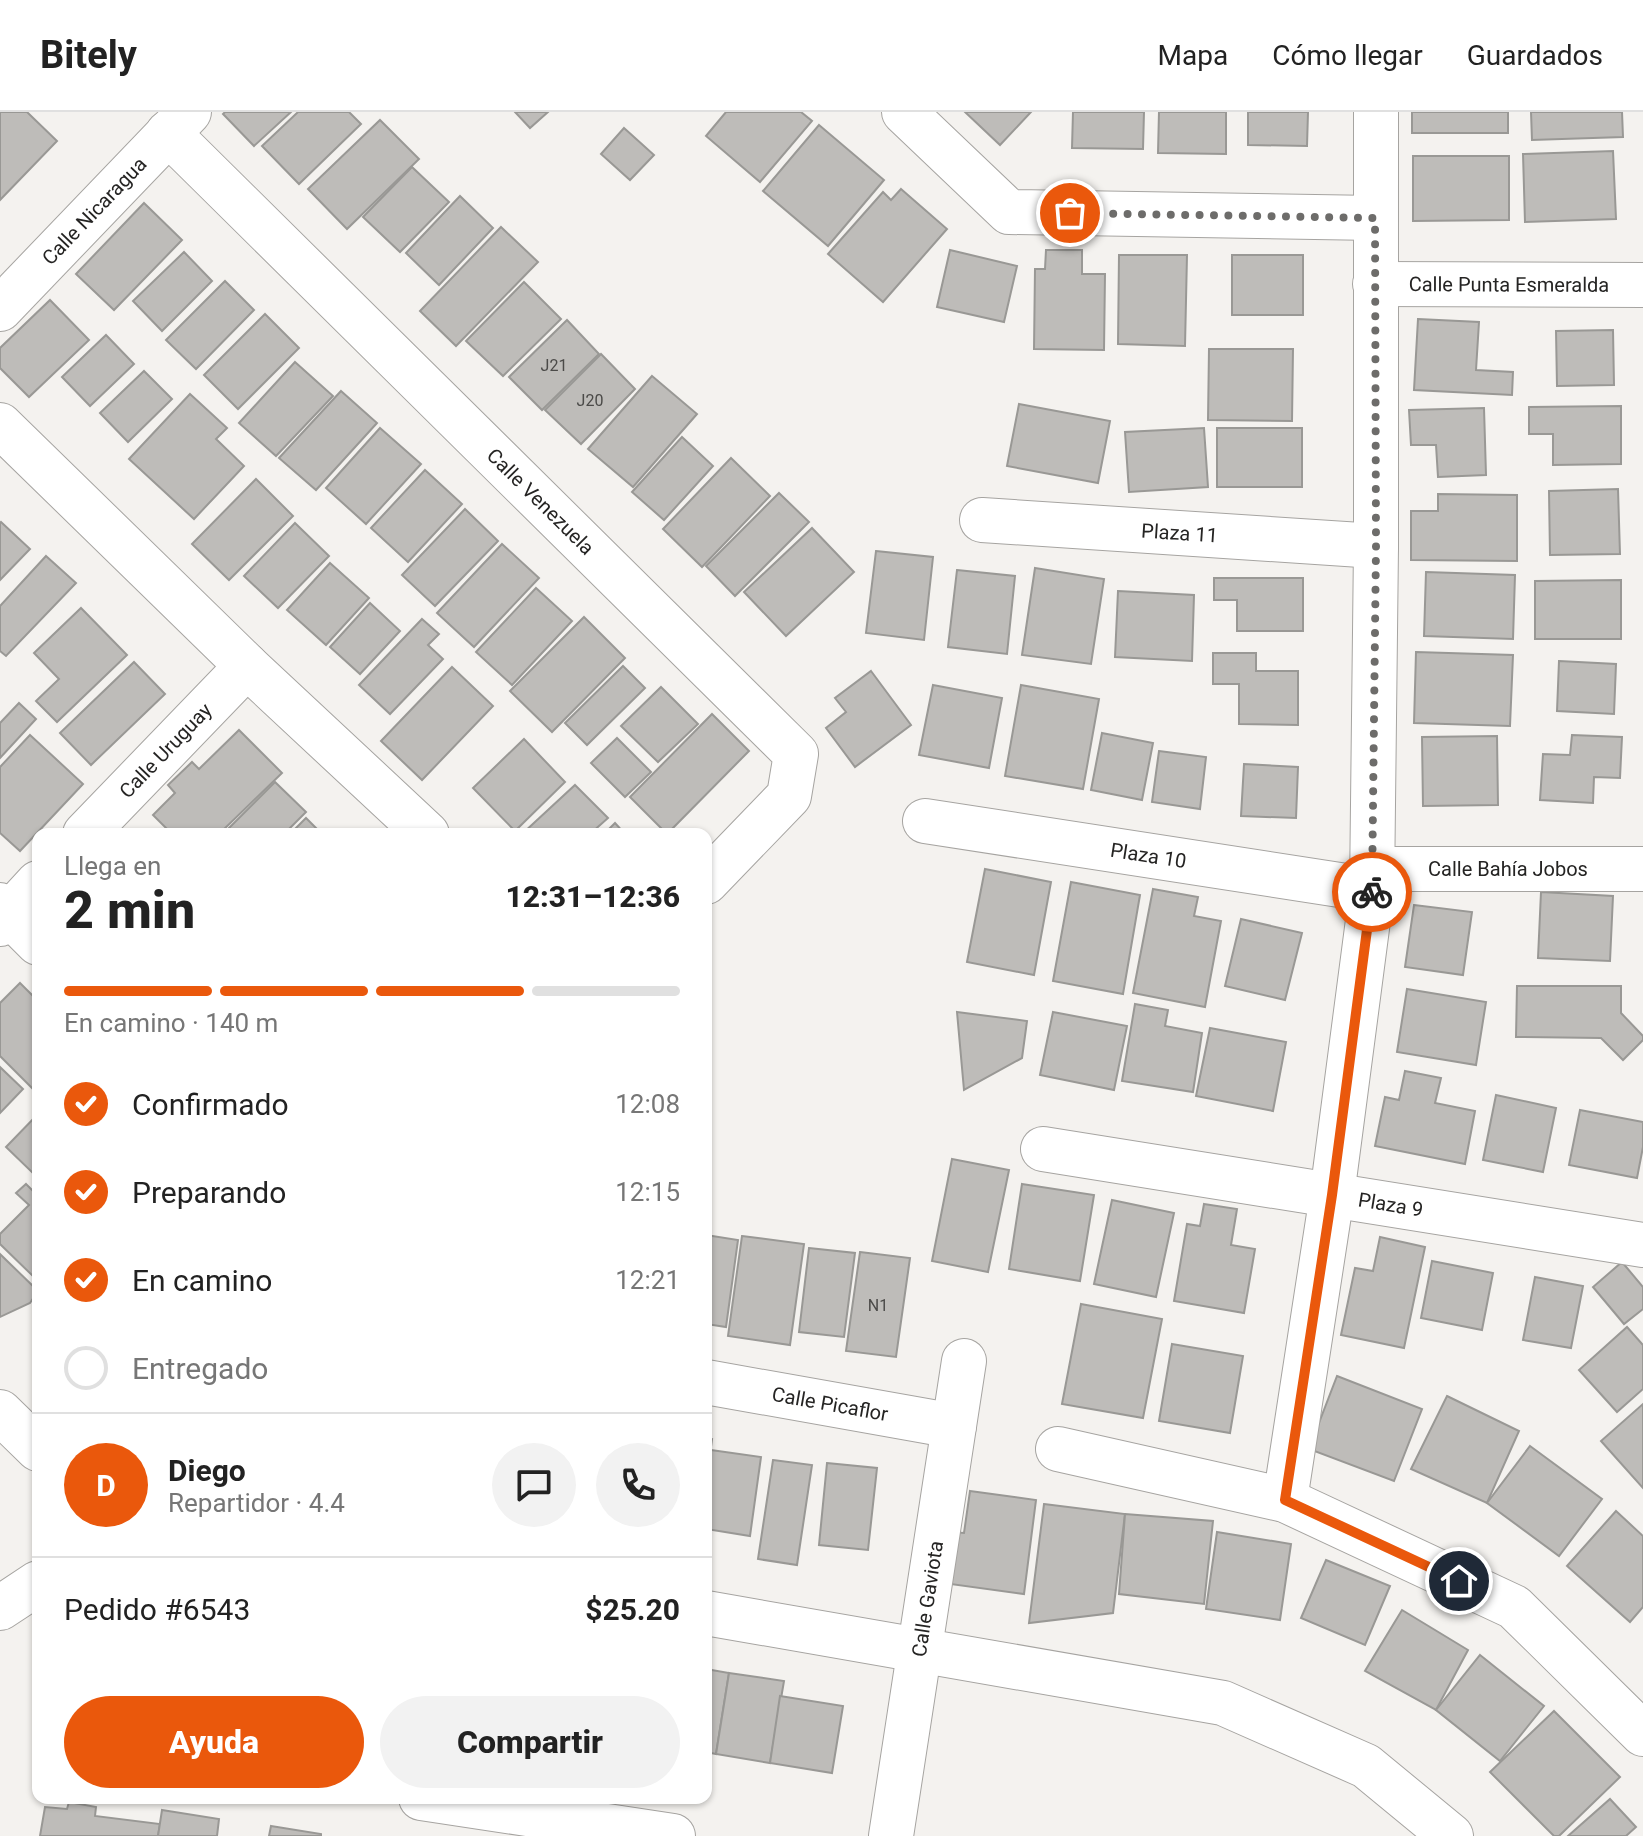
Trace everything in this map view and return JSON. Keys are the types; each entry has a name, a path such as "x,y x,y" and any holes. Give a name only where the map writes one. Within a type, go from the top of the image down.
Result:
{"street":[{"path":"904,112 1009,212 1375,218"},
{"path":"1285,1500 1332,1195 1372,880 1376,112"},
{"name":"Calle Nicaragua","path":"0,309 179,123"},
{"name":"Calle Venezuela","path":"179,123 796,754 789,796 712,876"},
{"name":"Calle Punta Esmeralda","path":"1375,284 1643,285"},
{"path":"0,425 247,666 421,828"},
{"name":"Plaza 11","path":"982,520 1376,546"},
{"name":"Calle Uruguay","path":"91,828 247,666"},
{"name":"Plaza 10","path":"925,821 1372,880"},
{"name":"Calle Bahía Jobos","path":"1372,880 1643,869"},
{"name":"Plaza 9","path":"1043,1149 1643,1245"},
{"name":"Calle Gaviota","path":"891,1836 964,1361"},
{"name":"Calle Picaflor","path":"712,1383 954,1426"},
{"path":"0,1412 32,1443"},
{"path":"1058,1449 1285,1500 1514,1607 1643,1734"},
{"path":"0,1608 32,1587"},
{"path":"712,1614 1223,1703 1366,1766 1451,1836"},
{"path":"461,1804 673,1836"}],"building":[{"path":"0,112 27,112 57,141 0,200"},
{"path":"291,112 254,146 223,114"},
{"path":"298,112 349,112 361,124 299,184 262,146"},
{"path":"515,112 548,112 530,128"},
{"path":"726,112 801,112 812,121 760,182 706,136"},
{"path":"965,112 1031,112 1000,145"},
{"path":"1073,112 1144,112 1143,149 1072,148"},
{"path":"1159,112 1226,112 1226,154 1158,153"},
{"path":"1248,112 1308,112 1307,146 1248,145"},
{"path":"1412,112 1508,112 1508,133 1412,133"},
{"path":"1531,112 1622,112 1623,137 1532,140"},
{"path":"380,120 419,159 347,229 308,189"},
{"path":"819,125 884,180 828,246 763,191"},
{"path":"624,128 654,155 630,180 601,154"},
{"path":"1613,151 1616,219 1525,222 1523,154"},
{"path":"1413,156 1509,156 1509,220 1413,221"},
{"path":"412,167 449,202 400,252 363,217"},
{"path":"901,189 947,229 883,302 828,254 883,192 891,200"},
{"path":"460,196 493,228 439,285 406,253"},
{"path":"144,203 182,240 114,310 76,274"},
{"path":"501,227 538,262 456,346 420,311"},
{"path":"950,250 1017,266 1004,322 937,307"},
{"path":"1046,250 1082,250 1082,274 1105,274 1104,350 1034,349 1035,269 1045,269"},
{"path":"184,252 212,281 162,331 133,301"},
{"path":"1119,255 1187,255 1185,346 1118,344"},
{"path":"1232,255 1303,255 1303,315 1232,315"},
{"path":"225,281 254,310 196,369 166,340"},
{"path":"524,282 561,319 503,376 466,341"},
{"path":"50,300 89,340 29,397 0,368 0,348"},
{"path":"265,314 299,348 238,409 204,375"},
{"path":"1418,319 1479,322 1476,370 1513,372 1512,395 1414,390"},
{"path":"567,320 599,354 542,410 509,377"},
{"path":"1613,330 1614,385 1557,386 1556,331"},
{"path":"106,335 134,364 90,406 62,377"},
{"path":"1209,349 1293,349 1292,421 1208,420"},
{"path":"601,354 635,389 581,444 545,410"},
{"path":"295,362 333,396 276,456 239,423"},
{"path":"144,371 172,399 128,442 100,413"},
{"path":"652,376 697,414 633,487 588,449"},
{"path":"341,391 377,423 316,490 279,458"},
{"path":"190,394 227,428 216,439 244,466 194,519 129,459"},
{"path":"1019,404 1110,421 1098,483 1007,466"},
{"path":"1621,406 1621,464 1553,465 1553,434 1529,434 1529,407"},
{"path":"1484,408 1486,475 1438,477 1436,445 1411,445 1409,410"},
{"path":"380,428 421,464 366,524 326,488"},
{"path":"1204,428 1208,487 1129,492 1125,432"},
{"path":"1217,428 1302,428 1302,487 1217,487"},
{"path":"682,437 713,466 664,520 632,492"},
{"path":"731,458 770,496 702,567 663,529"},
{"path":"425,470 462,504 408,562 371,528"},
{"path":"256,479 293,516 229,580 192,544"},
{"path":"1618,489 1620,554 1550,555 1549,491"},
{"path":"779,493 809,522 735,596 706,566"},
{"path":"1438,494 1517,495 1517,561 1411,560 1411,511 1438,511"},
{"path":"465,509 498,541 435,606 402,575"},
{"path":"0,523 30,549 0,580"},
{"path":"295,523 329,556 278,608 244,576"},
{"path":"812,528 854,572 786,636 744,592"},
{"path":"502,544 539,578 474,647 437,613"},
{"path":"876,551 933,557 924,640 866,633"},
{"path":"46,556 76,583 6,656 0,651 0,606"},
{"path":"330,563 369,598 326,645 287,610"},
{"path":"1035,568 1104,579 1091,664 1022,655"},
{"path":"957,570 1015,576 1007,654 948,647"},
{"path":"1426,572 1515,575 1513,639 1424,636"},
{"path":"1214,578 1303,578 1303,631 1237,631 1237,600 1214,600"},
{"path":"1621,580 1621,639 1535,639 1535,581"},
{"path":"536,588 572,621 512,685 476,652"},
{"path":"1118,591 1194,595 1192,661 1115,657"},
{"path":"370,603 400,631 360,674 330,647"},
{"path":"81,608 127,655 57,722 36,701 59,679 34,653"},
{"path":"584,617 625,658 552,732 510,691"},
{"path":"422,619 439,634 428,645 443,659 390,714 359,685"},
{"path":"1416,652 1513,655 1510,726 1414,723"},
{"path":"1213,653 1256,653 1256,671 1298,671 1298,725 1239,724 1239,684 1213,684"},
{"path":"1559,661 1616,664 1614,714 1557,711"},
{"path":"134,662 165,694 91,765 60,733"},
{"path":"623,666 645,688 587,745 565,723"},
{"path":"452,667 493,706 422,780 381,741"},
{"path":"871,671 911,725 855,767 826,728 846,712 835,698"},
{"path":"933,685 1002,698 989,768 919,755"},
{"path":"1021,685 1099,699 1083,789 1005,776"},
{"path":"661,687 698,724 658,762 621,726"},
{"path":"19,703 36,719 0,758 0,723"},
{"path":"712,714 749,751 673,828 661,828 630,797"},
{"path":"239,730 282,773 225,828 166,828 153,815 175,793 168,785 192,762 199,769"},
{"path":"1102,733 1153,743 1142,800 1091,790"},
{"path":"30,735 83,784 42,828 32,828 32,838 20,851 0,833 0,767"},
{"path":"1572,735 1622,737 1620,778 1594,777 1593,803 1540,800 1543,754 1570,755"},
{"path":"1497,736 1498,805 1423,806 1422,737"},
{"path":"617,738 651,772 625,797 591,763"},
{"path":"524,739 565,782 518,828 512,828 473,788"},
{"path":"1159,751 1206,757 1200,809 1152,802"},
{"path":"1244,764 1298,767 1296,818 1241,816"},
{"path":"275,782 306,812 290,828 229,828"},
{"path":"575,785 608,818 597,828 528,828"},
{"path":"306,818 316,828 296,828"},
{"path":"985,869 1051,882 1034,975 967,962"},
{"path":"1071,882 1140,895 1123,994 1053,981"},
{"path":"1153,889 1198,897 1194,916 1221,921 1205,1007 1133,993"},
{"path":"1541,892 1613,896 1610,961 1538,958"},
{"path":"1414,905 1472,912 1463,975 1405,967"},
{"path":"1241,919 1302,933 1285,1000 1225,986"},
{"path":"20,983 32,995 32,1088 0,1056 0,1003"},
{"path":"1517,986 1621,986 1621,1013 1643,1036 1643,1040 1623,1060 1601,1038 1516,1037"},
{"path":"1407,989 1486,1002 1476,1065 1397,1052"},
{"path":"1135,1004 1168,1010 1165,1026 1202,1033 1193,1092 1122,1081"},
{"path":"957,1012 1027,1021 1022,1058 964,1090"},
{"path":"1053,1012 1127,1026 1114,1090 1040,1075"},
{"path":"1210,1028 1286,1042 1273,1111 1196,1096"},
{"path":"0,1067 23,1089 0,1113"},
{"path":"1405,1071 1441,1078 1435,1103 1475,1111 1465,1164 1375,1146 1385,1097 1399,1100"},
{"path":"1496,1095 1556,1108 1543,1172 1483,1160"},
{"path":"1580,1110 1643,1122 1643,1147 1637,1178 1569,1165"},
{"path":"32,1120 32,1172 6,1147"},
{"path":"952,1159 1009,1170 988,1272 932,1261"},
{"path":"26,1184 32,1190 32,1275 0,1244 0,1234 29,1205 16,1193"},
{"path":"1022,1184 1094,1195 1080,1281 1009,1269"},
{"path":"1112,1200 1174,1213 1156,1297 1094,1284"},
{"path":"1204,1204 1237,1209 1231,1245 1255,1249 1244,1313 1174,1301 1187,1224 1200,1226"},
{"path":"712,1236 738,1240 726,1327 712,1325"},
{"path":"742,1236 804,1244 790,1345 728,1336"},
{"path":"1380,1237 1425,1247 1404,1348 1341,1335 1355,1268 1373,1271"},
{"path":"809,1248 855,1253 844,1337 799,1332"},
{"path":"860,1252 910,1258 896,1357 846,1351"},
{"path":"0,1254 32,1285 32,1300 0,1317"},
{"path":"1432,1261 1493,1273 1482,1330 1421,1318"},
{"path":"1622,1262 1643,1287 1643,1309 1624,1324 1593,1287"},
{"path":"1535,1277 1583,1286 1571,1348 1523,1340"},
{"path":"1081,1304 1162,1319 1143,1418 1062,1404"},
{"path":"1627,1327 1643,1345 1643,1389 1617,1412 1579,1370"},
{"path":"1172,1344 1243,1356 1230,1433 1159,1421"},
{"path":"1337,1376 1422,1409 1394,1481 1309,1449"},
{"path":"1447,1396 1519,1431 1487,1503 1411,1469"},
{"path":"1643,1404 1643,1488 1601,1441"},
{"path":"1530,1446 1602,1499 1559,1556 1487,1503"},
{"path":"712,1450 761,1457 750,1536 712,1530"},
{"path":"773,1460 812,1465 797,1565 758,1559"},
{"path":"827,1463 877,1468 868,1550 819,1545"},
{"path":"970,1491 1036,1500 1024,1594 943,1583 951,1532 964,1533"},
{"path":"1044,1504 1125,1514 1113,1613 1029,1623"},
{"path":"1616,1511 1643,1536 1643,1607 1630,1622 1567,1566"},
{"path":"1125,1514 1213,1521 1204,1604 1119,1594"},
{"path":"1217,1532 1291,1544 1280,1620 1206,1609"},
{"path":"1326,1560 1390,1586 1365,1645 1301,1618"},
{"path":"1402,1610 1468,1650 1436,1710 1365,1671"},
{"path":"1480,1655 1544,1706 1500,1761 1436,1710"},
{"path":"712,1670 729,1673 716,1754 712,1753"},
{"path":"729,1673 784,1681 770,1763 716,1754"},
{"path":"780,1696 843,1706 832,1773 770,1763"},
{"path":"1554,1711 1620,1777 1559,1836 1554,1836 1490,1772"},
{"path":"1610,1799 1636,1827 1626,1836 1568,1836"},
{"path":"68,1804 80,1804 96,1807 95,1816 160,1824 158,1836 40,1836 45,1807 67,1809"},
{"path":"162,1810 219,1819 217,1836 158,1836"},
{"path":"271,1826 321,1834 321,1836 269,1836"}],"way so far":[{"path":"1070,213 1375,218 1376,546 1372,892"}],"route":[{"path":"1372,892 1332,1195 1285,1500 1459,1581"}]}
